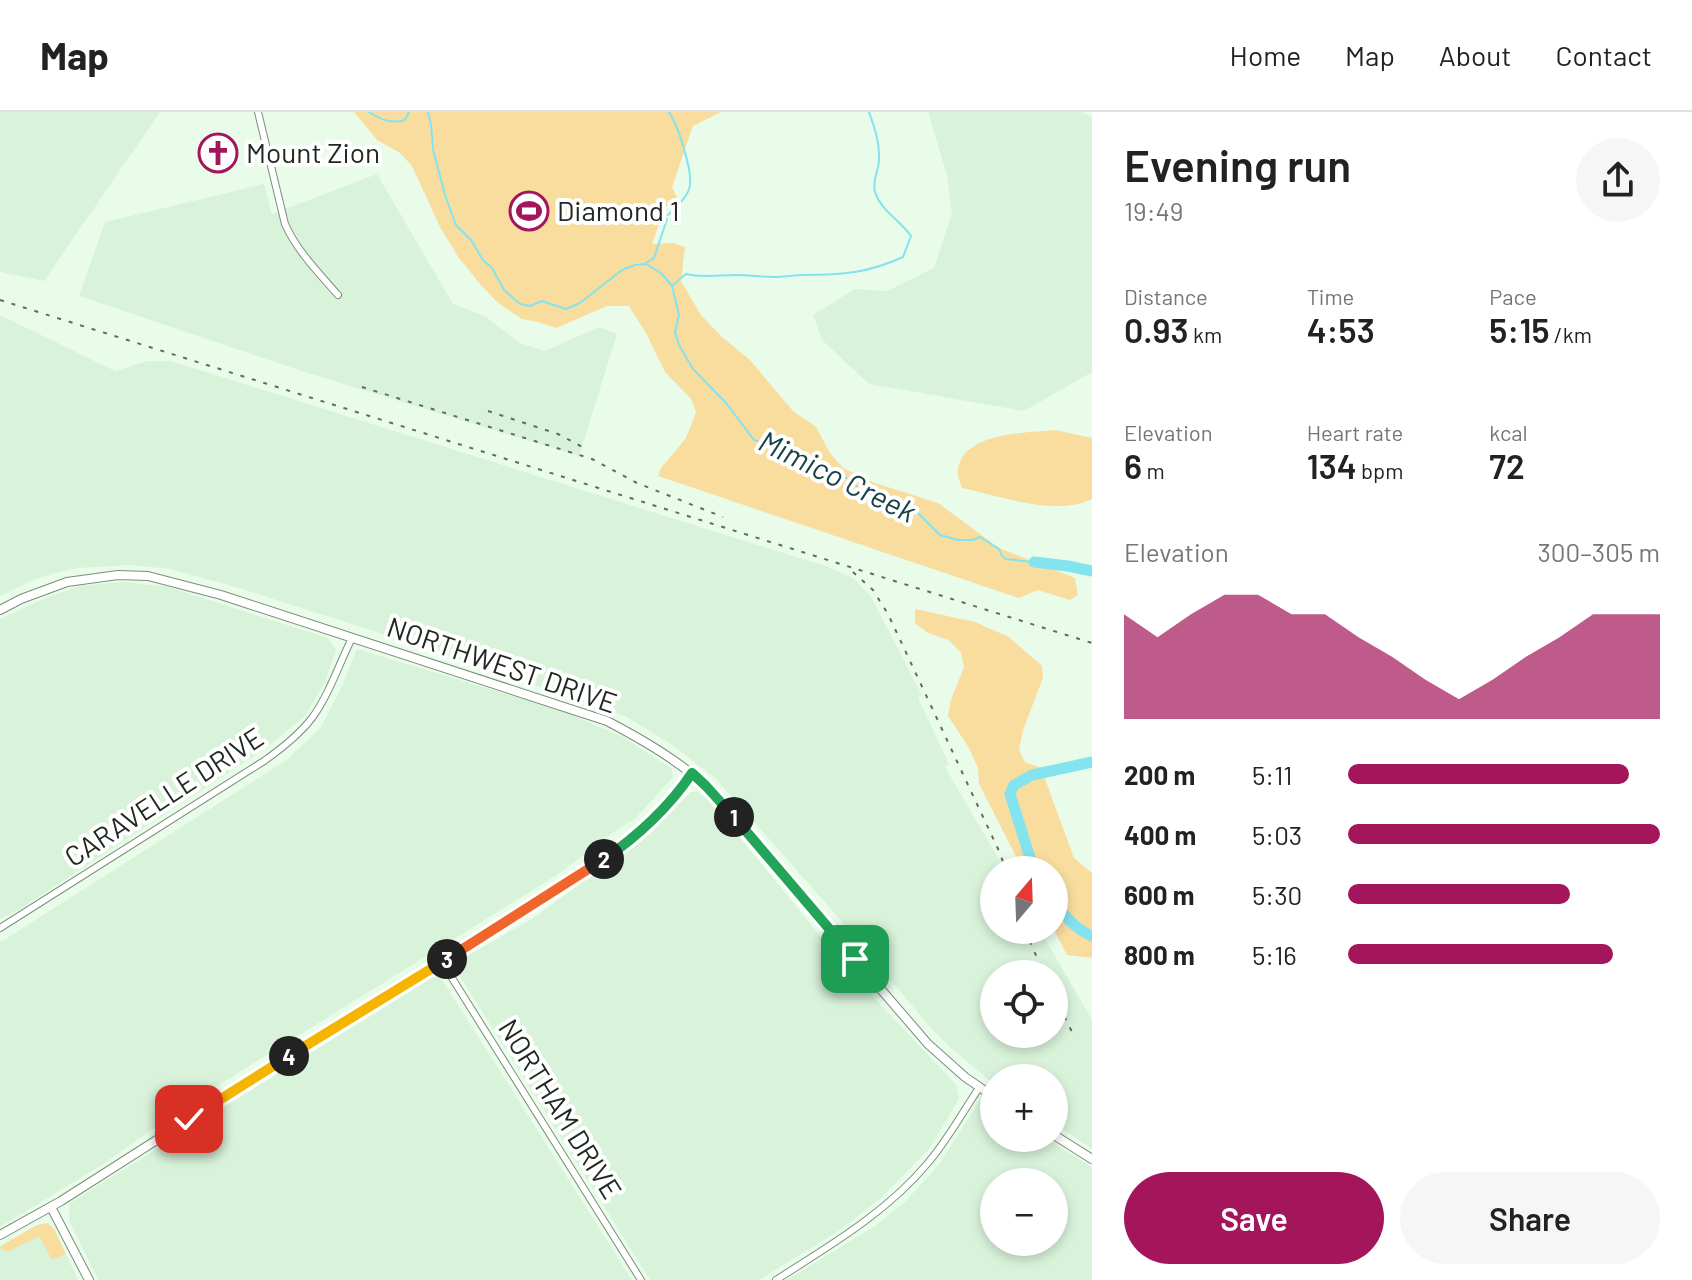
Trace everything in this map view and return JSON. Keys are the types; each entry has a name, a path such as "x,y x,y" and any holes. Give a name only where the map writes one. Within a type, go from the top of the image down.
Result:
{"street":[{"path":"258,112 285,224 301,252 338,295"},
{"name":"NORTHWEST DRIVE","path":"0,610 67,582 118,575 148,576 221,595 599,717 646,741 706,786 928,1044 979,1088"},
{"name":"CARAVELLE DRIVE","path":"0,928 282,748 312,718 352,638"},
{"path":"0,1235 51,1207 608,857 655,816 692,773"},
{"name":"NORTHAM DRIVE","path":"442,962 641,1280"},
{"path":"776,1280 846,1235 900,1192 927,1164 979,1088"},
{"path":"1068,1144 1092,1159"},
{"path":"51,1207 89,1280"}],"shaded area":[{"path":"0,112 160,112 44,281 0,272"},
{"path":"354,112 721,112 693,126 672,187 678,200 665,207 652,244 674,243 685,247 681,281 701,315 750,360 793,411 816,427 830,453 843,468 875,483 938,503 999,548 1075,578 1078,595 1070,600 1038,590 1019,598 658,476 686,438 696,412 691,399 665,372 629,306 607,306 556,328 522,319 498,303 459,258 440,227 412,166 400,153 377,140"},
{"path":"928,112 1082,112 1092,118 1092,372 1024,411 869,384 822,340 813,315 855,289 887,291 934,268 952,213 947,175"},
{"path":"377,174 453,304 485,316 520,343 545,351 599,327 617,334 579,456 311,374 79,296 105,222 264,184 272,214"},
{"path":"0,315 115,371 148,361 171,361 828,567 853,578 870,595 922,695 918,698 949,764 945,767 997,856 980,856 980,944 1048,944 1057,960 980,960 980,1048 1068,1048 1068,978 1092,1020 1092,1149 1068,1133 1068,1064 980,1064 980,1073 931,1028 716,779 674,746 625,716 401,640 171,569 129,565 78,568 31,581 0,596"},
{"path":"1055,430 1092,438 1092,499 1078,504 1045,506 962,488 958,470 962,457 971,448 998,437"},
{"path":"124,582 168,587 328,638 336,650 325,682 305,716 268,747 0,919 0,619 79,586"},
{"path":"915,609 975,622 1009,637 1042,666 1043,678 1023,730 1019,750 1025,762 1041,768 1074,858 1092,873 1092,958 1067,955 1061,944 1068,944 1068,856 1016,856 979,784 978,768 969,748 948,716 964,667 961,653 949,640 928,633 915,623"},
{"path":"357,649 565,712 623,737 671,768 673,777 635,819 557,875 188,1104 102,1165 0,1227 0,941 288,759 321,727"},
{"path":"691,792 698,792 710,801 849,971 956,1085 959,1099 929,1149 882,1197 840,1230 759,1280 650,1280 456,970 458,961 532,919 650,833"},
{"path":"433,977 441,978 632,1280 98,1280 69,1220 70,1203"},
{"path":"980,1100 980,1152 1068,1152 1092,1167 1092,1280 787,1280 875,1226 906,1201 940,1163"},
{"path":"47,1223 54,1229 66,1254 52,1260 39,1236 7,1252 2,1249 1,1246 37,1225"},
{"path":"40,1224 49,1224 54,1229 78,1280 0,1280 0,1246"}],"waterway":[{"name":"Mimico Creek","path":"369,112 395,122 405,120 409,112"},
{"name":"Mimico Creek","path":"428,112 433,149 456,225 492,268 504,290 520,304 530,306 542,301 566,309 580,303 622,270 646,264 661,273 672,286 679,315 675,332 693,369 726,403 754,440 849,479 869,499 913,508 940,535 958,540 980,537 999,549 1005,559 1034,562"},
{"path":"668,215 685,197 690,185 684,147 669,112"},
{"path":"673,285 686,274 774,277 843,274 878,267 903,257 911,236 882,205 875,192 879,148 869,112"},
{"path":"646,263 654,258 667,219"},
{"name":"Mimico Creek","path":"1034,562 1092,571"},
{"name":"Mimico Creek","path":"1029,856 1010,794 1014,785 1032,775 1092,762"},
{"name":"Mimico Creek","path":"1068,919 1092,936"}],"railway":[{"path":"0,300 1092,643"},
{"path":"362,387 592,459 637,483 723,517"},
{"path":"488,411 558,434 588,450"},
{"path":"853,572 873,590 888,614 1001,856"},
{"path":"1031,944 1038,960"},
{"path":"1068,1024 1075,1038"}],"place":[{"name":"Mount Zion","path":"218,153"},
{"name":"Diamond 1","path":"529,211"}],"route":[{"path":"189,1119 608,857 655,816 692,773 734,817 855,959"}]}
